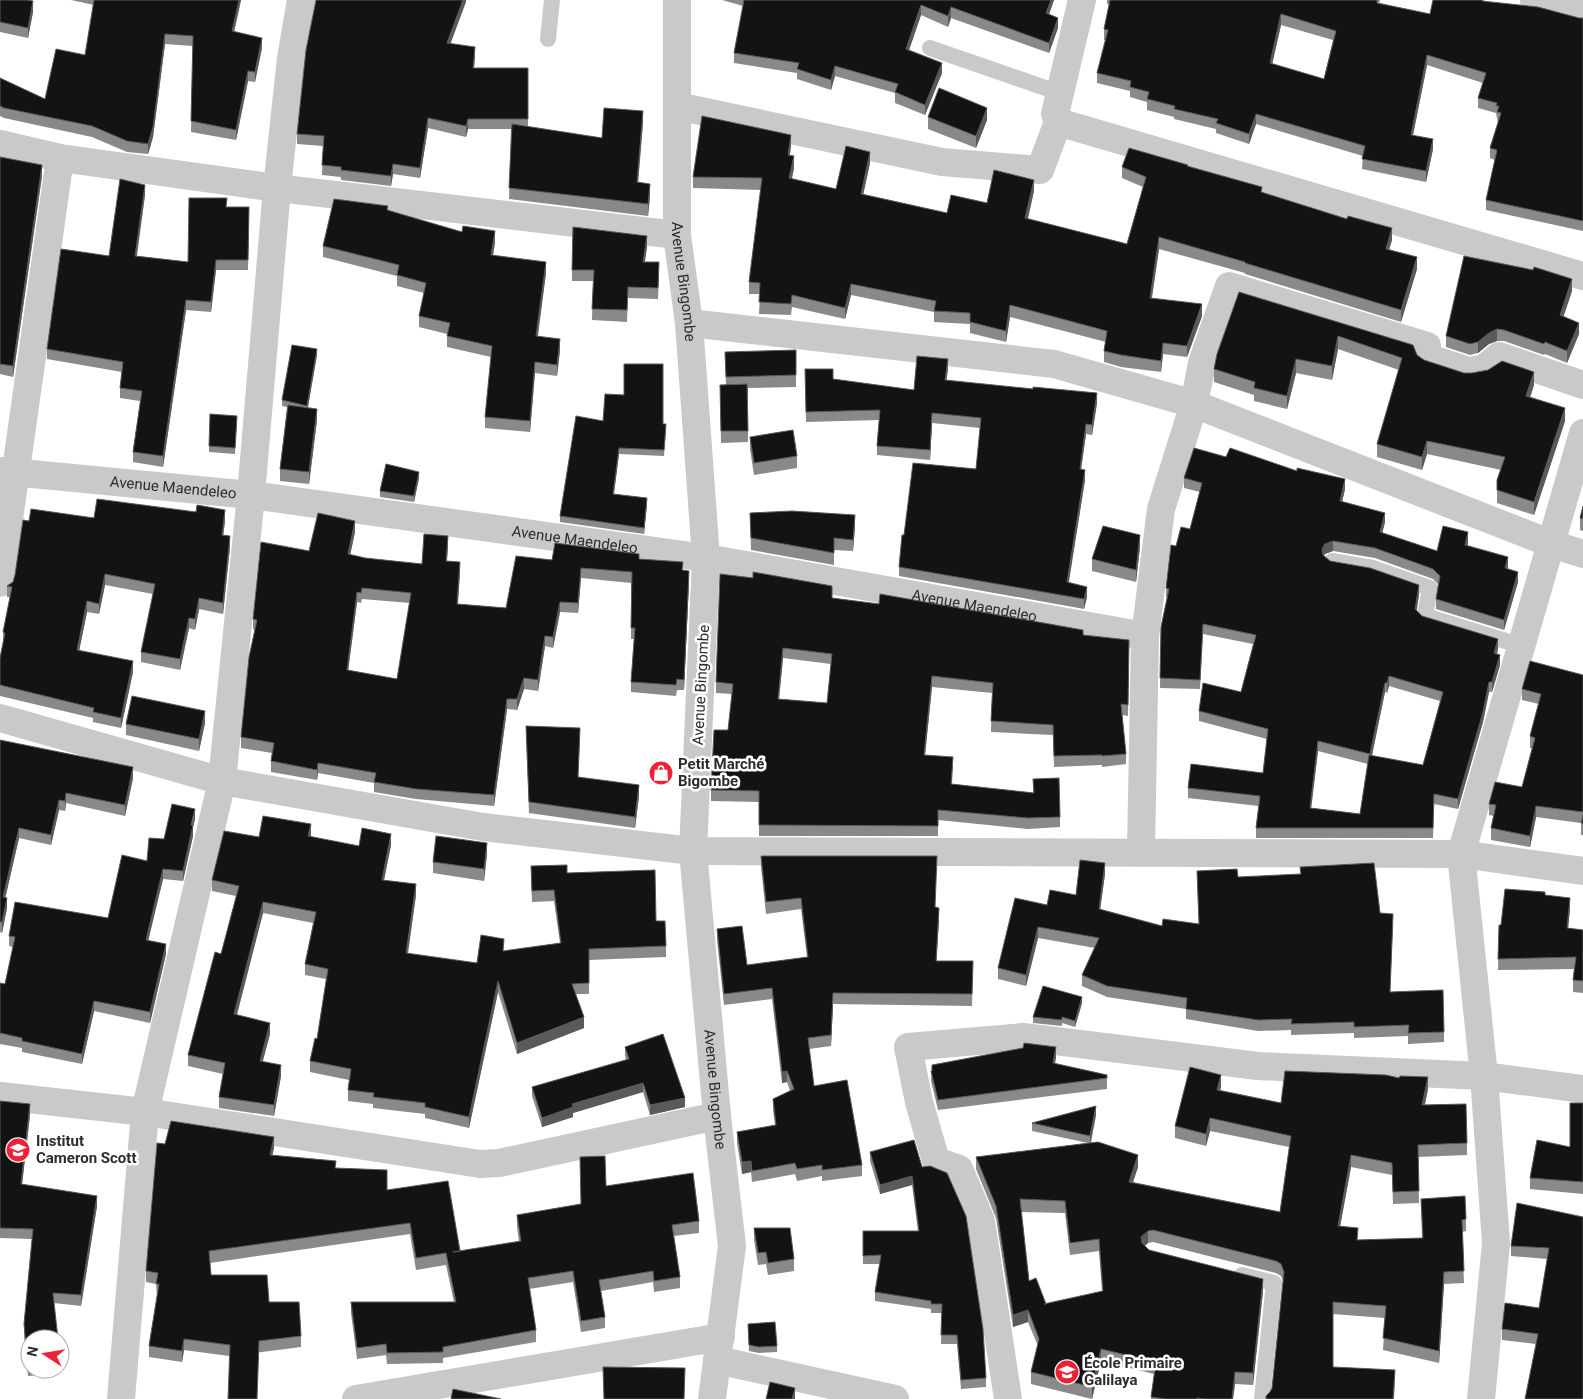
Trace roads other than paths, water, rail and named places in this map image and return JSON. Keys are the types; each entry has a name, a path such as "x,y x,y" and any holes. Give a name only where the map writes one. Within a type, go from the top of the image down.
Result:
{"street":[{"path":"121,1399 144,1112 222,781 277,188 291,58 301,0"},
{"name":"Avenue Bingombe","path":"678,0 677,235 688,323 706,558 693,851 717,1116 732,1246 712,1399"},
{"path":"677,106 942,162 1040,170 1058,122 1055,114 1082,0"},
{"path":"1534,0 1583,13"},
{"path":"1058,122 1583,276"},
{"path":"0,144 60,158 277,188 677,235"},
{"path":"0,583 8,472 60,158"},
{"path":"1141,851 1145,636 1162,503 1194,404 1202,363 1229,286 1427,346 1430,358 1469,370 1485,368 1499,356 1583,385"},
{"path":"688,323 1046,362 1194,404 1552,544 1583,554"},
{"path":"1481,1399 1496,1252 1484,1076 1461,854 1583,433"},
{"name":"Avenue Maendeleo","path":"8,472 250,495 706,558 1145,636"},
{"path":"0,718 222,781 483,827 693,851 1141,851 1461,854 1583,871"},
{"path":"1008,1399 981,1221 959,1169 936,1161 919,1102 908,1047 1023,1037 1258,1066 1484,1076 1583,1089"},
{"path":"0,1096 144,1112 480,1164 499,1163 717,1116"},
{"path":"356,1399 719,1349 895,1399"}],"lane":[{"path":"548,39 552,0"},
{"path":"930,48 1060,93"},
{"path":"1332,561 1372,568 1430,588 1426,616 1522,646"},
{"path":"1227,1271 1274,1283 1262,1399"}],"place":[{"name":"Petit Marché Bigombe","path":"661,773"},
{"name":"Institut Cameron Scott","path":"18,1150"},
{"name":"École Primaire Galilaya","path":"1067,1372"}]}
